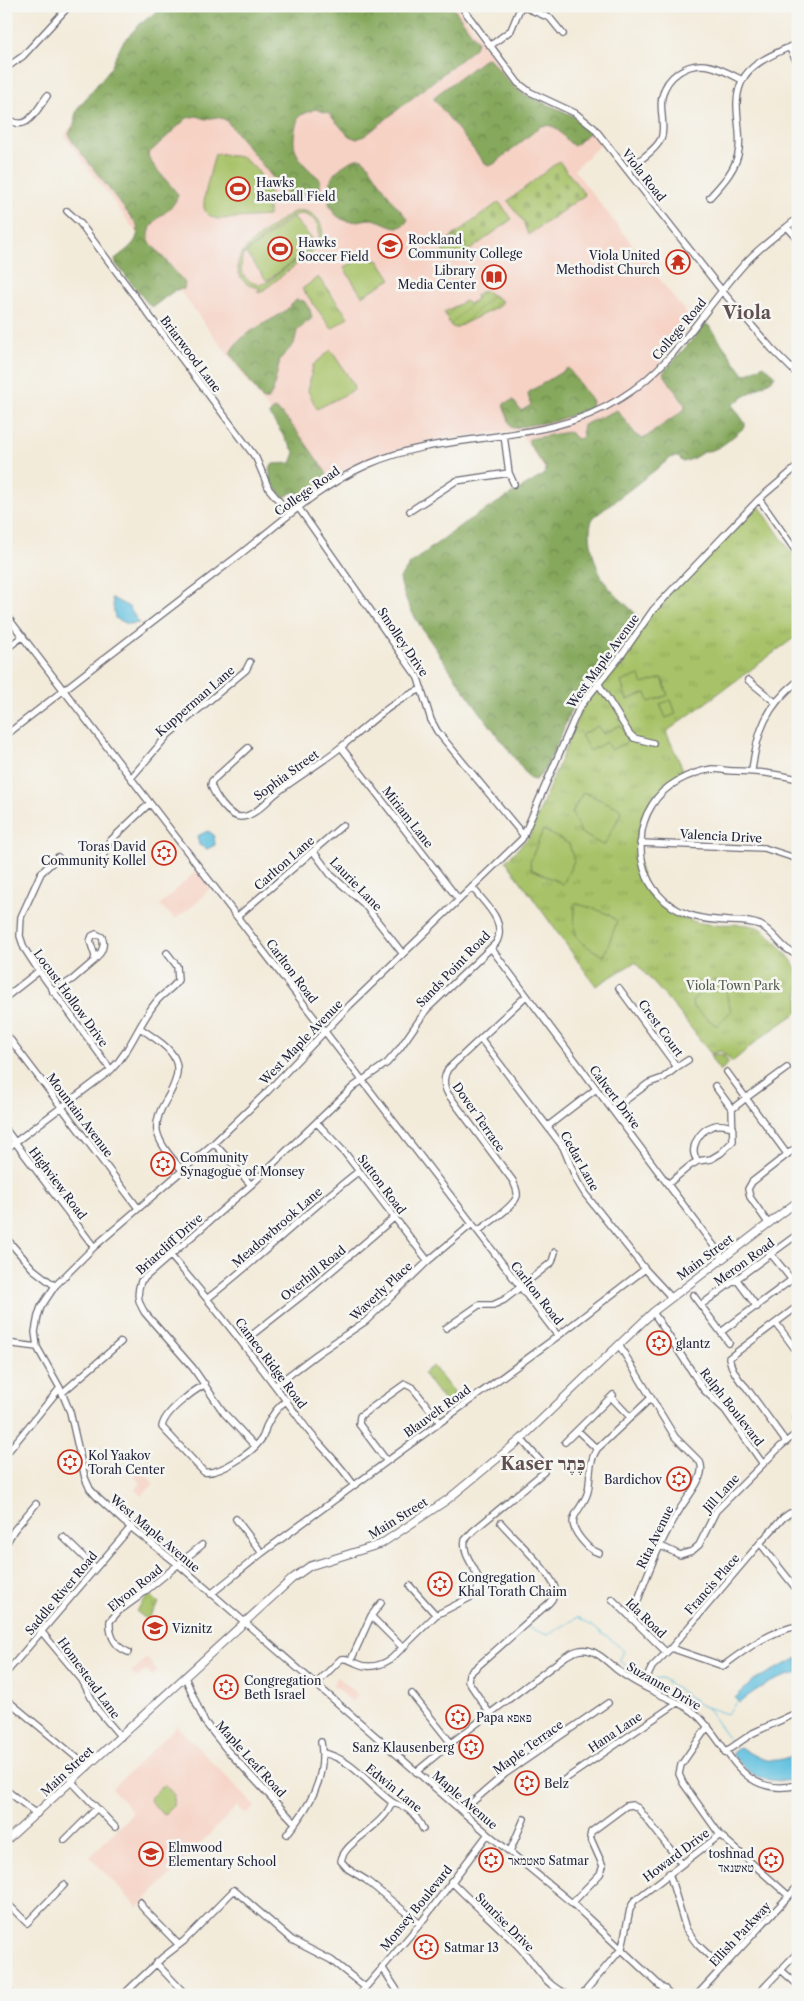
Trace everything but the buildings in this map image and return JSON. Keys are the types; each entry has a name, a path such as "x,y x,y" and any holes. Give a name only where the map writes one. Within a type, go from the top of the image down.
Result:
{"main road":[{"name":"Main Street","path":"6,1841 302,1571 321,1562 381,1544 447,1500 522,1439 652,1312 798,1201"}],"street":[{"path":"6,68 22,56 69,6"},
{"name":"Viola Road","path":"461,6 513,78 524,88 560,104 588,123 628,170 723,292 772,349 798,375"},
{"path":"490,46 511,30 522,6 550,18 563,34"},
{"path":"710,197 727,178 737,161 739,143 736,104 742,80 753,68 766,59 798,42"},
{"path":"789,47 798,64"},
{"path":"628,170 657,144 662,137 662,97 668,82 674,75 686,67 706,64 720,68 742,80"},
{"path":"6,116 14,124 28,121 47,96"},
{"path":"18,124 18,131"},
{"name":"Briarwood Lane","path":"67,212 78,221 256,458 269,489 290,514"},
{"name":"College Road","path":"6,734 298,507 351,472 393,455 433,444 544,430 573,422 602,409 628,394 669,358 750,258 798,218"},
{"path":"787,227 798,239"},
{"path":"504,436 509,473 514,484"},
{"name":"West Maple Avenue","path":"244,1622 179,1565 131,1527 90,1489 85,1478 70,1412 61,1390 37,1348 35,1332 38,1316 55,1286 138,1208 214,1143 266,1093 325,1030 524,836 579,708 623,653 641,624 759,499 798,466"},
{"path":"410,511 456,481 509,473"},
{"path":"759,499 798,554"},
{"name":"Smolley Drive","path":"298,507 409,665 422,689 431,720 437,731 524,836"},
{"name":"Carlton Road","path":"6,614 558,1336"},
{"path":"6,649 23,636"},
{"name":"Kupperman Lane","path":"131,778 168,735 246,670 250,662"},
{"path":"748,680 775,702"},
{"path":"752,770 755,747 762,725 775,702 798,681"},
{"path":"598,683 628,733 634,738 653,744"},
{"name":"Sophia Street","path":"248,748 210,785 228,811 234,816 240,817 252,813 277,792 306,774 401,698 422,689"},
{"name":"Miriam Lane","path":"341,747 459,900"},
{"path":"798,779 752,770 713,769 678,780 655,800 643,824 640,843 641,860 649,880 657,893 679,911 693,917 749,922 760,926 770,931 786,948 798,955"},
{"path":"101,861 109,842 150,803"},
{"name":"Carlton Lane","path":"238,916 343,825"},
{"name":"Valencia Drive","path":"640,843 764,848 798,859"},
{"name":"Laurie Lane","path":"313,852 336,881 364,904 403,954"},
{"name":"Locust Hollow Drive","path":"58,857 41,873 21,917 20,936 24,948 53,992 111,1070"},
{"name":"Sands Point Road","path":"363,1080 387,1063 428,1009 491,948 500,934 500,926 496,917 472,887"},
{"name":"Calvert Drive","path":"491,948 723,1258"},
{"path":"6,1149 111,1070 122,1058 157,1001 178,980 177,966 167,953"},
{"path":"53,992 73,979 94,961"},
{"path":"6,997 39,971"},
{"name":"Crest Court","path":"612,1110 649,1083 663,1078 678,1067 619,988"},
{"name":"Dover Terrace","path":"478,1231 512,1204 517,1191 512,1181 444,1088 444,1078 448,1069 526,996"},
{"path":"140,1028 164,1044 172,1053 177,1064 177,1082 161,1108 157,1131 160,1140 182,1170"},
{"name":"Mountain Avenue","path":"6,1034 138,1208"},
{"name":"Cedar Lane","path":"481,1039 563,1147 577,1181 585,1194 645,1269"},
{"path":"678,1067 688,1060"},
{"path":"732,1109 787,1068"},
{"path":"727,1072 788,1154"},
{"name":"Briarcliff Drive","path":"255,1446 224,1413 205,1384 145,1313 137,1297 137,1290 141,1281 251,1185 363,1080"},
{"path":"668,1184 698,1162 711,1159 730,1145 734,1137 732,1109 715,1086"},
{"path":"548,1126 596,1089"},
{"name":"Sutton Road","path":"317,1123 345,1152 428,1261"},
{"path":"698,1162 695,1158 694,1148 702,1133 715,1125 733,1128"},
{"name":"Highview Road","path":"6,1130 94,1248"},
{"path":"214,1143 251,1185"},
{"path":"768,1223 750,1197 748,1189 752,1182 798,1146"},
{"name":"Meadowbrook Lane","path":"208,1298 359,1171"},
{"name":"Overhill Road","path":"243,1342 395,1218"},
{"name":"Waverly Place","path":"276,1385 317,1354 366,1322 428,1261 472,1224"},
{"name":"Meron Road","path":"701,1305 798,1234"},
{"path":"6,1238 33,1269 55,1286"},
{"path":"446,1328 479,1305 499,1304 552,1262 555,1252"},
{"path":"772,1254 792,1280"},
{"name":"Cameo Ridge Road","path":"170,1255 208,1298 320,1445 343,1468 353,1484"},
{"path":"645,1269 671,1297"},
{"name":"Blauvelt Road","path":"211,1594 353,1484 558,1336 645,1269"},
{"path":"721,1332 798,1275"},
{"path":"736,1280 757,1307"},
{"path":"693,1295 729,1343"},
{"path":"786,1442 746,1387 740,1382 729,1358 771,1324 776,1323 798,1306"},
{"name":"Ralph Boulevard","path":"652,1312 704,1390 725,1410 763,1464"},
{"path":"776,1323 798,1353"},
{"path":"6,1454 61,1390 121,1342"},
{"path":"6,1343 37,1348"},
{"name":"Rita Avenue","path":"619,1344 675,1437 700,1462 702,1467 701,1475 674,1518 661,1546 643,1586 632,1618"},
{"path":"205,1384 191,1393 166,1417 162,1427 204,1472 210,1473 235,1462 255,1446 262,1439 274,1412 287,1400"},
{"path":"386,1460 359,1424 360,1416 370,1408 405,1384 413,1388 439,1421"},
{"path":"565,1442 612,1396 630,1417"},
{"path":"599,1553 590,1550 574,1530 573,1522 587,1494 592,1457 651,1398"},
{"path":"798,1416 796,1417 798,1428"},
{"path":"578,1430 597,1450"},
{"name":"Jill Lane","path":"661,1546 680,1555 692,1551 699,1545 716,1511 798,1432"},
{"path":"316,1684 338,1660 343,1658 366,1666 376,1666 391,1659 436,1615 471,1598 477,1590 478,1575 464,1550 465,1540 468,1535 544,1472 543,1464 522,1439"},
{"path":"6,1544 14,1530 36,1504"},
{"name":"Francis Place","path":"646,1681 652,1666 760,1543 783,1518 790,1513 798,1513"},
{"path":"236,1519 262,1553"},
{"path":"490,1714 468,1682 469,1674 549,1603 554,1596 555,1590 548,1574 501,1523"},
{"name":"Saddle River Road","path":"6,1673 131,1527"},
{"path":"63,1537 96,1568"},
{"path":"760,1543 798,1591"},
{"path":"179,1565 202,1545"},
{"name":"Elyon Road","path":"128,1652 119,1646 112,1636 110,1621 119,1611 179,1565"},
{"path":"410,1586 436,1615"},
{"name":"Ida Road","path":"612,1599 668,1650"},
{"path":"351,1660 370,1616 381,1603"},
{"path":"370,1616 403,1648"},
{"name":"Maple Avenue","path":"244,1622 488,1834 572,1903 670,1995"},
{"path":"668,1650 723,1666 745,1650 771,1635 798,1626"},
{"name":"Homestead Lane","path":"41,1631 82,1680 97,1709 121,1737"},
{"name":"Suzanne Drive","path":"416,1772 451,1743 576,1650 585,1650 594,1652 626,1676 646,1681 677,1703 694,1712 708,1726 738,1769 757,1783 782,1787 798,1784"},
{"name":"Maple Leaf Road","path":"185,1677 204,1721 227,1750 295,1824"},
{"path":"412,1694 451,1743"},
{"path":"6,1699 88,1767"},
{"name":"Maple Terrace","path":"462,1811 505,1774 608,1702"},
{"name":"Hana Lane","path":"564,1780 677,1703"},
{"path":"725,1752 753,1733 792,1715"},
{"path":"708,1726 681,1765 678,1774 720,1834"},
{"path":"286,1834 305,1811 313,1797 320,1774 323,1753 321,1742"},
{"name":"Edwin Lane","path":"323,1753 335,1755 349,1763 392,1802 407,1808 423,1829"},
{"path":"72,1782 115,1827"},
{"path":"6,1790 37,1814"},
{"path":"392,1802 390,1811 355,1842 342,1856 341,1861 348,1869 366,1880 420,1924"},
{"path":"572,1903 600,1874 603,1866 590,1837 591,1832 626,1806 632,1805 638,1808 681,1863"},
{"path":"66,1840 97,1808"},
{"path":"510,1851 524,1819"},
{"name":"Monsey Boulevard","path":"359,1995 420,1924 488,1834"},
{"name":"Howard Drive","path":"622,1948 630,1909 634,1901 720,1834 789,1896"},
{"path":"669,1873 682,1921 686,1929 697,1944 722,1968"},
{"name":"Sunrise Drive","path":"451,1881 519,1948 553,1988 568,1995"},
{"path":"6,1902 27,1923 64,1885"},
{"name":"Ellish Parkway","path":"697,1995 798,1886"},
{"path":"123,1995 156,1963 180,1945 234,1890 292,1940 331,1960 365,1987"},
{"path":"140,1902 143,1908 180,1945"},
{"path":"582,1995 622,1948"},
{"path":"758,1995 798,1952"},
{"path":"156,1963 186,1995"},
{"path":"382,1967 400,1995"},
{"path":"781,1970 798,1985"},
{"path":"659,1995 665,1989"}],"shaded area":[{"name":"Rockland Community College","path":"159,6 456,6 516,86 529,95 573,116 586,125 602,143 574,170 693,322 659,363 708,433 580,522 518,430 433,440 402,448 359,464 324,483 64,136"},
{"path":"197,870 210,888 197,903 175,919 160,905"},
{"path":"136,1464 154,1484 141,1496 135,1489 141,1484 129,1471"},
{"path":"147,1658 158,1672 152,1676 147,1670 137,1678 131,1672"},
{"path":"338,1677 358,1695 352,1702 332,1685"},
{"path":"177,1726 255,1806 246,1814 237,1806 138,1908 90,1857 133,1812 112,1789"}],"green space":[{"path":"165,6 452,6 477,41 475,48 366,135 357,139 349,136 328,113 315,109 299,116 294,144 299,158 320,179 320,190 314,197 294,192 286,194 226,120 217,117 205,119 197,116 187,118 148,154 152,163 178,195 171,207 152,226 149,232 149,241 185,283 184,289 175,290 154,306 150,306 116,264 115,259 135,241 138,231 137,225 72,141 69,133 74,125 78,108 110,69 123,42 140,24"},
{"path":"486,58 490,59 521,92 572,115 587,126 590,132 574,146 552,126 541,126 494,164 489,166 485,164 434,99 435,96"},
{"name":"Hawks Baseball Field","path":"215,154 242,157 257,170 270,191 268,216 219,219 207,214 204,202"},
{"path":"356,159 362,159 368,164 393,202 408,219 401,227 391,226 371,219 348,221 338,217 333,212 328,200 331,180 339,169"},
{"path":"559,161 585,195 528,235 523,221 508,201"},
{"path":"499,202 512,219 455,261 446,257 442,247 446,241"},
{"name":"Hawks Soccer Field","path":"296,211 304,211 316,217 322,229 320,242 316,249 260,293 257,291 261,288 249,285 241,277 238,268 239,259 252,242","holes":["300,214 314,220 319,229 316,244 293,217 246,253 267,281 315,245 268,282 255,284 248,280 241,269 242,258 246,252 290,217"]},
{"path":"362,257 379,261 391,279 362,296 344,268"},
{"path":"318,277 348,317 332,329 302,289"},
{"path":"484,290 502,301 498,307 455,328 451,326 444,312 465,301 469,304 475,300 476,295"},
{"path":"296,300 304,301 310,310 312,318 297,331 294,344 280,359 273,391 268,400 263,400 230,353 234,346 246,335 284,312"},
{"path":"706,324 742,372 746,374 764,365 775,375 773,379 734,403 733,406 745,423 745,427 726,442 716,449 705,451 683,462 678,457 672,457 594,517 591,523 590,539 597,567 607,585 637,615 637,619 594,672 579,694 546,768 535,780 530,779 420,626 406,598 400,578 410,564 464,523 545,474 546,469 529,444 529,439 567,432 580,439 583,436 583,425 617,410 637,436 643,439 684,410 685,405 663,373"},
{"path":"331,350 353,384 354,390 317,409 308,391 313,365"},
{"path":"568,368 592,401 591,408 555,421 511,427 503,404 513,400 521,411 531,405 529,392"},
{"path":"274,409 294,427 326,472 326,479 304,494 293,492 283,498 271,481 269,468 273,464 291,463 295,453 269,414"},
{"name":"Viola Town Park","path":"757,503 798,562 798,635 666,732 685,774 667,786 653,801 643,818 638,838 637,857 642,877 653,895 669,910 684,918 700,923 741,924 757,927 767,933 795,966 799,985 798,1012 763,1036 732,1062 721,1051 711,1054 678,1011 635,962 596,986 506,861 529,837 582,708 653,610"},
{"path":"639,675 643,684 662,678 668,695 649,702 646,693 627,700 621,682"},
{"path":"671,700 676,714 666,718 660,704"},
{"path":"620,725 629,741 611,750 606,742 590,751 581,735 598,726 603,734"},
{"path":"583,792 619,808 621,813 604,846 581,833 572,813"},
{"path":"543,830 569,844 574,861 563,884 531,869 530,862"},
{"path":"575,903 603,912 617,922 604,956 586,946 577,937 575,931"},
{"path":"714,979 726,992 731,1011 717,1026 693,1007 692,1001"},
{"path":"722,1054 729,1063 720,1071 712,1060 711,1055"},
{"path":"433,1366 463,1405 452,1412 423,1373"},
{"path":"150,1594 159,1603 147,1620 136,1611"},
{"path":"164,1784 174,1795 173,1806 163,1815 150,1801 151,1797"}],"water":[{"path":"112,598 129,607 139,623 128,624 115,618"},
{"path":"208,831 214,835 215,845 207,849 199,845 197,836"},
{"path":"798,1658 798,1673 767,1684 739,1703 735,1698 754,1680"},
{"path":"740,1747 755,1756 768,1760 781,1759 798,1753 798,1780 768,1780 753,1774 732,1753"}],"waterway":[{"path":"527,1627 548,1635 578,1617 607,1636 624,1651 619,1661 644,1677"},
{"path":"648,1679 662,1678 700,1705 727,1714 738,1701"},
{"path":"707,1708 732,1744"}],"place":[{"name":"Hawks Baseball Field","path":"238,189"},
{"name":"Rockland Community College","path":"390,246"},
{"name":"Hawks Soccer Field","path":"280,249"},
{"name":"Viola United Methodist Church","path":"678,262"},
{"name":"Library Media Center","path":"494,277"},
{"name":"Toras David Community Kollel","path":"164,853"},
{"name":"Community Synagogue of Monsey","path":"163,1164"},
{"name":"glantz","path":"659,1343"},
{"name":"Kol Yaakov Torah Center","path":"70,1462"},
{"name":"Bardichov","path":"679,1479"},
{"name":"Congregation Khal Torath Chaim","path":"440,1584"},
{"name":"Viznitz","path":"155,1628"},
{"name":"Congregation Beth Israel","path":"226,1687"},
{"name":"Papa פאפא","path":"458,1717"},
{"name":"Sanz Klausenberg","path":"471,1747"},
{"name":"Belz","path":"527,1783"},
{"name":"Elmwood Elementary School","path":"151,1854"},
{"name":"סאטמאר Satmar","path":"491,1860"},
{"name":"toshnad טאשנאד","path":"771,1860"},
{"name":"Satmar 13","path":"426,1947"}],"district":[{"name":"Viola","path":"747,313"},
{"name":"Kaser כֶּתֶר","path":"543,1464"}]}
